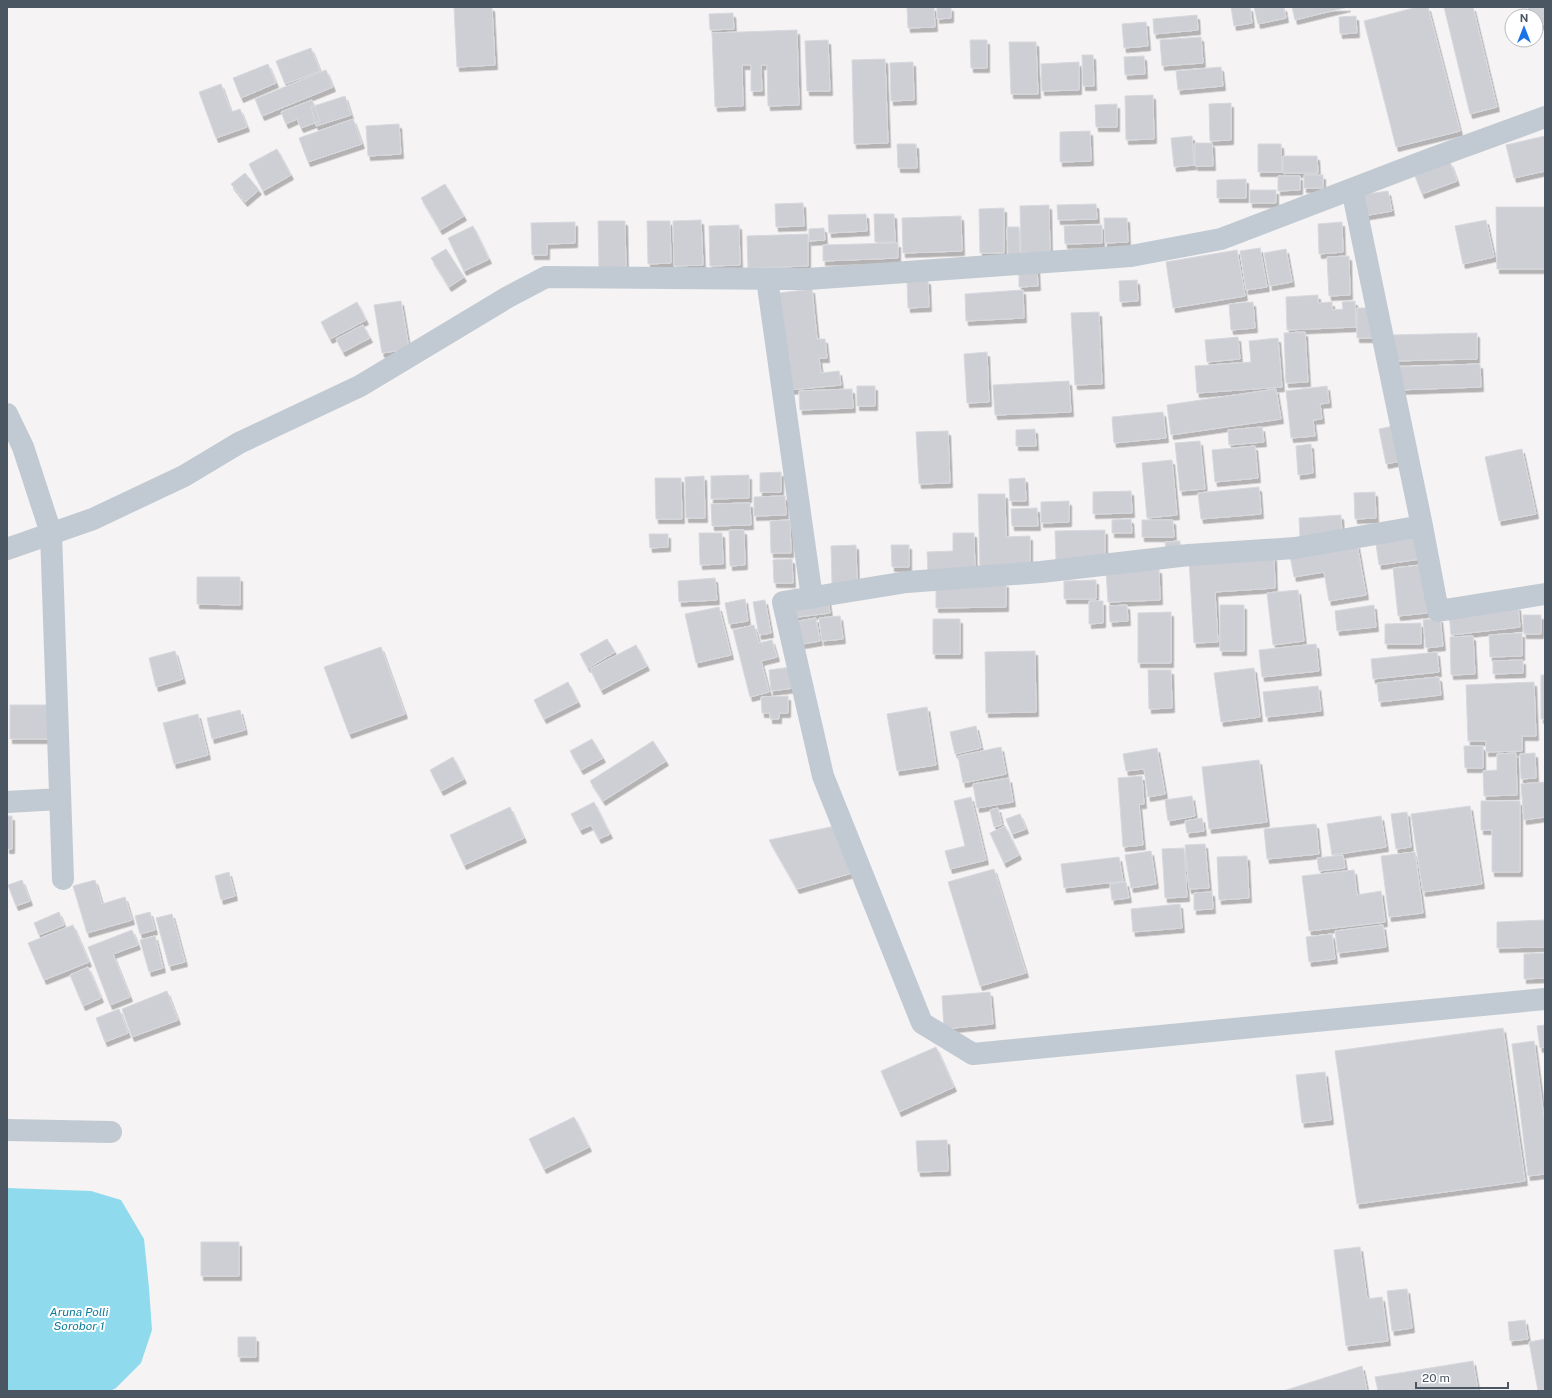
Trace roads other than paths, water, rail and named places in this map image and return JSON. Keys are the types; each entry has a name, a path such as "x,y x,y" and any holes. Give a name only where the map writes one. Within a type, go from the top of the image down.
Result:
{"street":[{"path":"7,549 93,519 184,476 239,443 360,386 508,297 546,277 808,279 1131,256 1221,239 1545,117"},
{"path":"1352,189 1422,526 1438,611 1545,594"},
{"path":"767,279 812,598"},
{"path":"7,414 23,448 51,533 63,879"},
{"path":"1422,526 1295,548 1189,555 1040,572 907,582 783,602 823,776 922,1024 973,1054 1545,999"},
{"path":"7,802 60,799"},
{"path":"7,1130 111,1132"}],"water":[{"name":"Aruna Polli Sorobor 1","path":"7,1188 91,1191 121,1200 144,1239 152,1330 141,1363 116,1388 110,1391 7,1391"}]}
